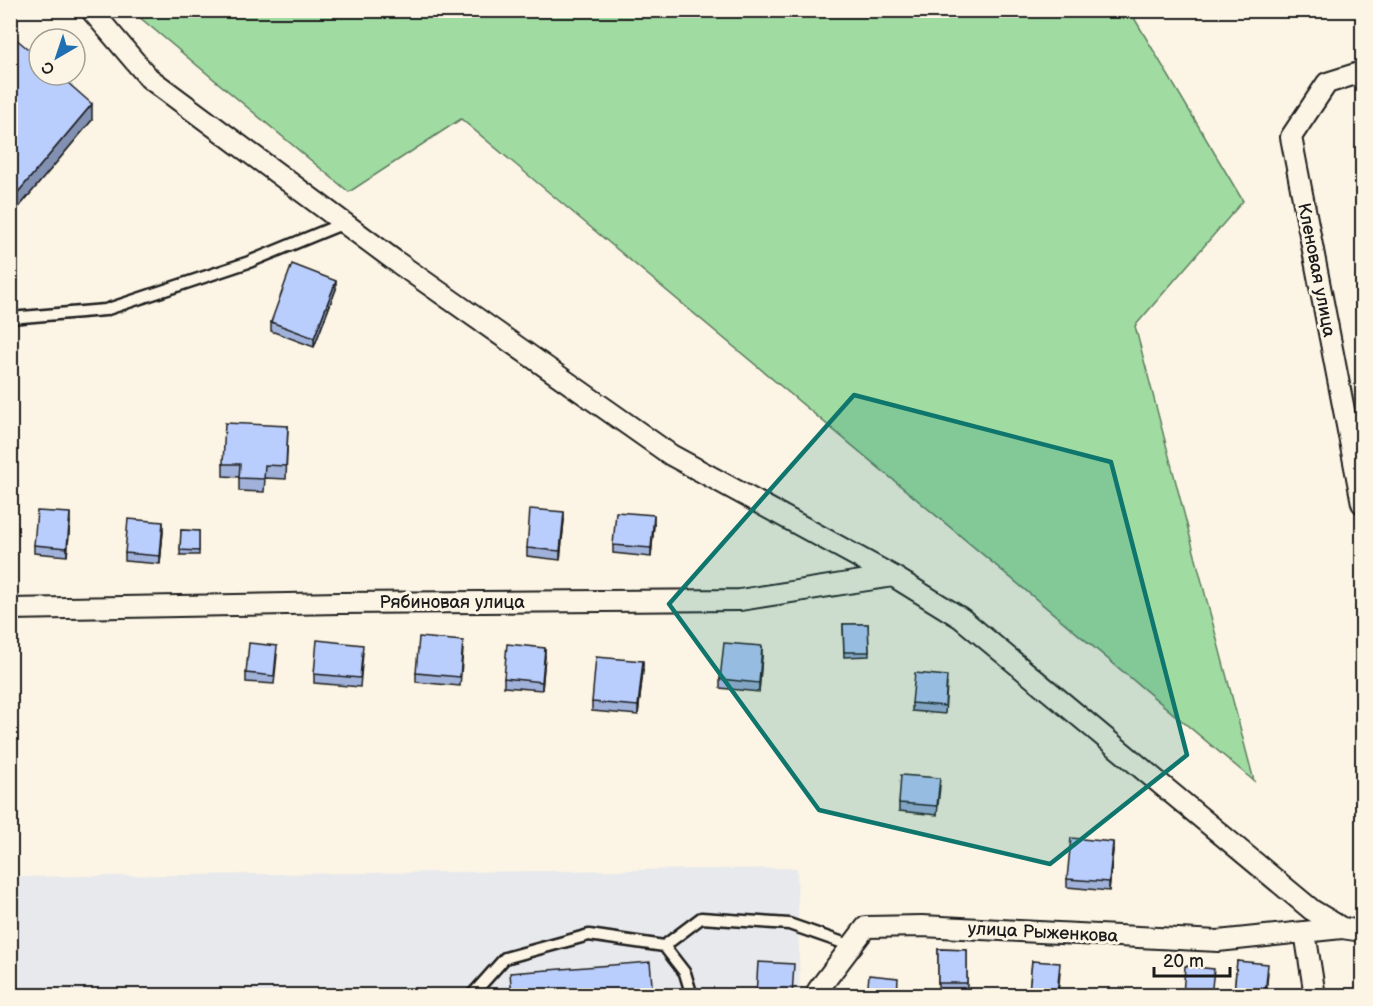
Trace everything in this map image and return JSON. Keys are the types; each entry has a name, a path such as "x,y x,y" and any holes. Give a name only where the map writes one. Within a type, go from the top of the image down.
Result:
{"street":[{"path":"92,10 149,78 344,223 671,455 893,576 961,618 1312,910 1342,928 1362,931"},
{"name":"Кленовая улица","path":"1362,72 1327,83 1291,137 1362,503"},
{"name":"Рябиновая улица","path":"10,609 340,603 740,600 893,576"},
{"name":"улица Рыженкова","path":"818,996 818,990 866,927 922,926 1218,941 1342,928"},
{"path":"1305,932 1316,996"}],"lane":[{"path":"10,318 105,310 249,262 344,223"},
{"path":"664,946 700,918 789,924 852,946"},
{"path":"471,996 505,958 589,936 664,946 685,973 692,996"}],"highlighted area":[{"path":"854,395 1111,462 1187,755 1050,864 819,810 669,604"}],"shaded area":[{"path":"797,868 800,995 11,995 10,877"}],"green space":[{"path":"132,11 1130,11 1243,201 1135,326 1254,781 461,119 349,192"}],"building":[{"path":"10,34 27,48 27,87 73,87 92,104 14,197 10,194"},
{"path":"292,264 336,281 314,338 271,322"},
{"path":"225,423 288,426 286,466 265,465 264,479 239,478 240,464 223,464"},
{"path":"530,509 564,512 560,551 527,548"},
{"path":"37,511 70,513 67,548 34,545"},
{"path":"616,512 654,515 651,548 613,545"},
{"path":"128,519 163,522 160,556 125,553"},
{"path":"181,530 199,531 199,551 180,550"},
{"path":"843,624 868,624 869,652 844,652"},
{"path":"419,637 463,641 460,677 416,673"},
{"path":"317,640 363,645 360,678 314,674"},
{"path":"249,643 277,646 274,676 246,673"},
{"path":"724,643 762,646 759,683 720,679"},
{"path":"507,644 545,648 542,682 504,678"},
{"path":"596,657 643,661 638,706 592,702"},
{"path":"915,673 947,676 945,706 912,703"},
{"path":"901,775 940,778 937,806 899,803"},
{"path":"1071,838 1113,842 1109,882 1067,879"},
{"path":"938,949 967,950 967,983 938,983"},
{"path":"1032,961 1060,963 1057,995 1029,992"},
{"path":"1237,961 1268,964 1265,996 1234,993"},
{"path":"650,962 653,996 512,996 510,973"},
{"path":"758,962 794,964 792,996 756,996"},
{"path":"1185,966 1214,969 1211,996 1183,996"},
{"path":"869,975 898,978 897,996 867,996"}]}
